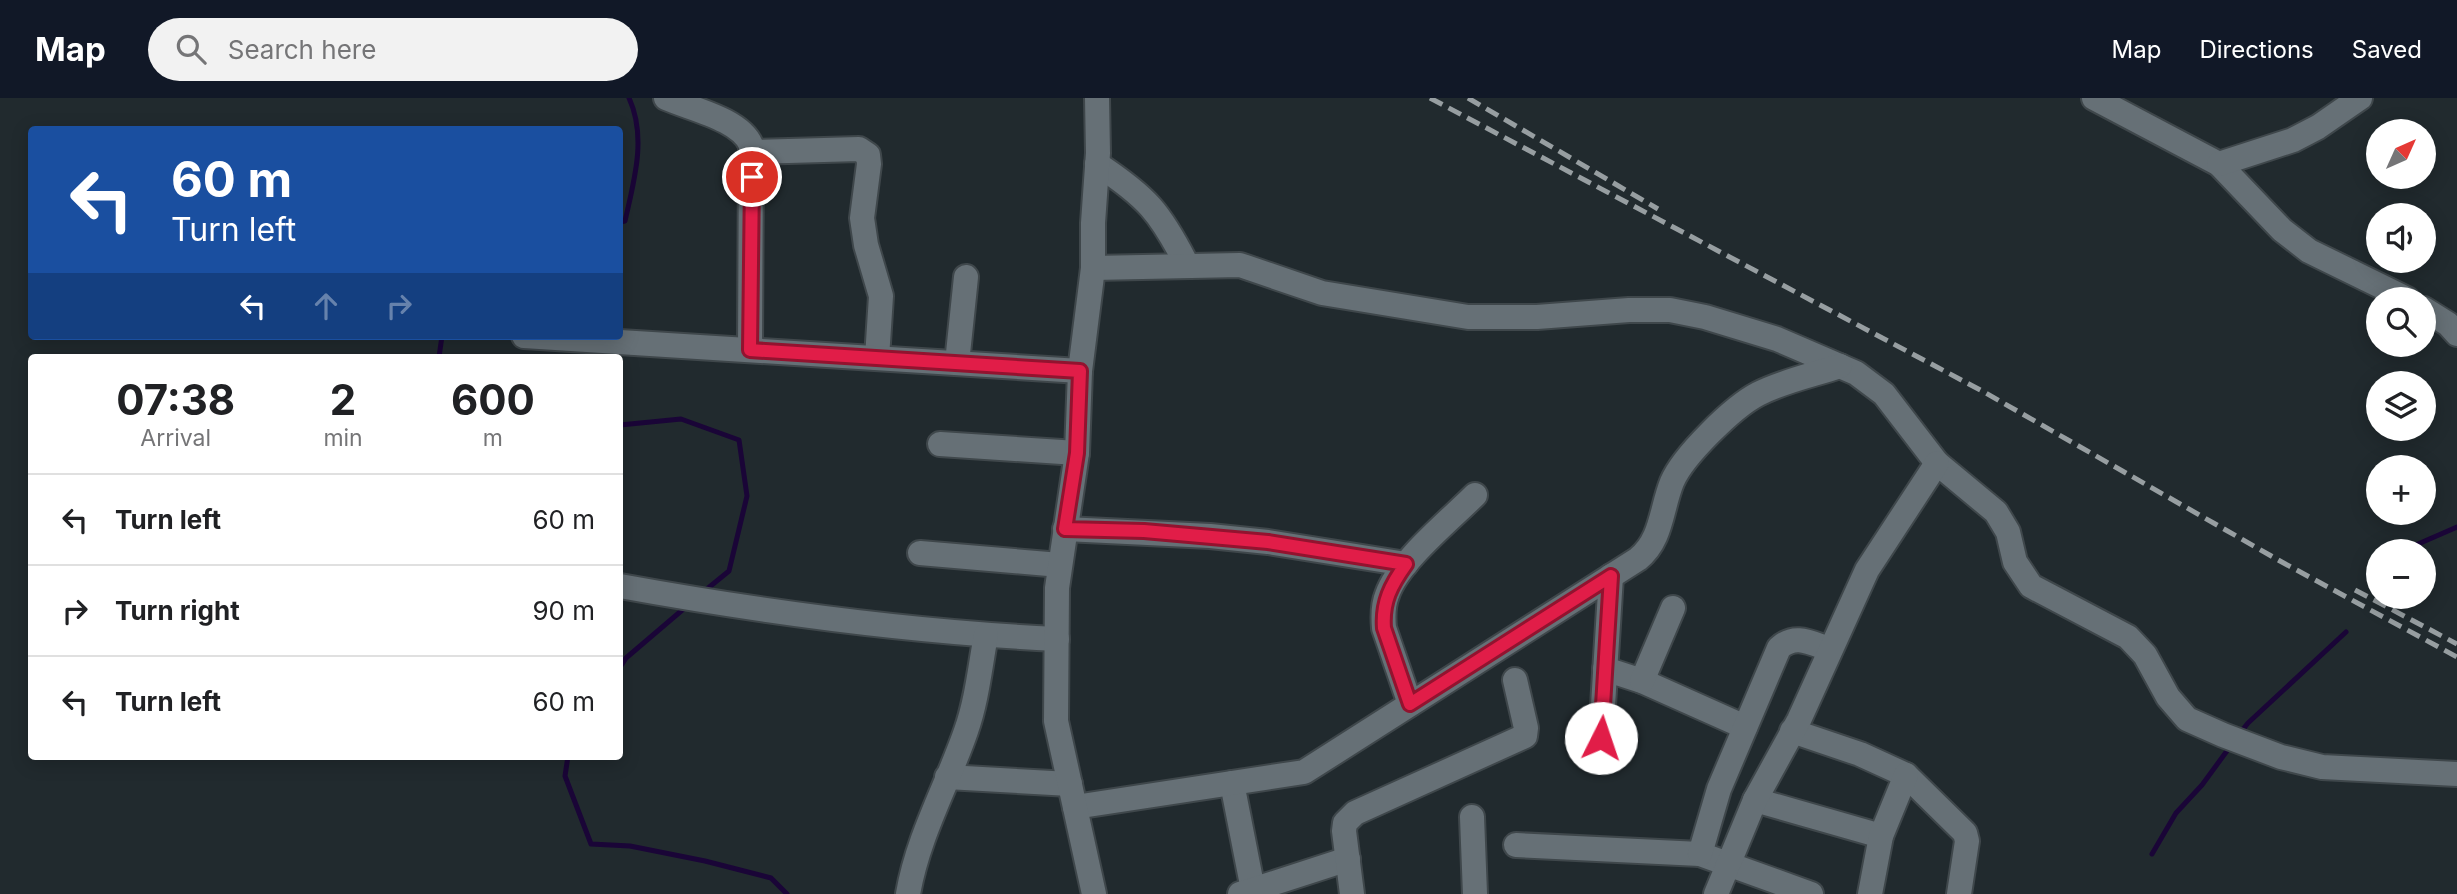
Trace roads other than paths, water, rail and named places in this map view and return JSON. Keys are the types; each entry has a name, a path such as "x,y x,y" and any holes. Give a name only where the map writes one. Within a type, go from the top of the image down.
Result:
{"street":[{"path":"666,98 738,129 748,139 752,152 750,350"},
{"path":"1094,894 1056,721 1057,588 1077,453 1080,371 1093,268 1097,98"},
{"path":"2094,98 2219,164 2297,243 2382,287"},
{"path":"2219,164 2293,140 2318,127 2360,98"},
{"path":"752,152 859,149 867,155 869,164 862,218 866,245 881,296 877,358"},
{"path":"1097,164 1144,198 1158,214 1187,265"},
{"path":"1093,268 1240,265 1322,293 1468,317 1537,317 1653,309 1689,313 1777,340 1840,366 1869,381 1884,394 1937,463 1996,512 2008,531 2015,562 2031,586 2128,637 2145,655 2168,697 2188,719 2281,757 2322,767 2457,774"},
{"path":"957,363 966,277"},
{"path":"2436,315 2454,325"},
{"path":"589,340 1080,371"},
{"path":"947,777 1072,795 1232,783 1304,772 1611,576 1650,548 1656,537 1675,474 1700,443 1741,405 1766,390 1840,366"},
{"path":"940,444 1077,453"},
{"path":"1716,894 1755,800 1799,720 1867,570 1937,463"},
{"path":"1410,704 1384,628 1383,617 1388,591 1406,564 1475,495"},
{"path":"1065,529 1233,538 1406,564"},
{"path":"920,553 1060,565"},
{"path":"1601,738 1611,576"},
{"path":"623,587 723,605 986,635 1057,639"},
{"path":"1642,681 1673,608"},
{"path":"908,894 912,868 922,839 972,712 986,635"},
{"path":"1700,854 1715,799 1775,654 1783,644 1798,639 1829,649"},
{"path":"1605,669 1642,681 1745,727"},
{"path":"1352,894 1345,823 1355,813 1525,736 1526,728 1515,680"},
{"path":"1792,732 1860,754 1906,775 1965,832 1959,894"},
{"path":"1870,894 1881,836 1906,775"},
{"path":"1232,783 1247,892 1348,859"},
{"path":"1755,800 1881,836"},
{"path":"1451,894 1475,891 1472,817"},
{"path":"1516,845 1700,854 1811,894"}],"waterway":[{"path":"623,221 632,190 638,144 629,98"},
{"path":"439,354 441,340"},
{"path":"623,425 681,419 739,440 747,496 729,571 702,593"},
{"path":"2430,539 2457,527"},
{"path":"623,662 687,606"},
{"path":"2240,733 2346,632"},
{"path":"2152,854 2176,813 2202,785 2232,744"},
{"path":"567,760 565,776 591,844 630,846 705,861 771,878 787,894"}],"railway":[{"path":"1430,98 1984,392 2280,561 2457,657"},
{"path":"1468,98 1658,209"},
{"path":"2355,590 2457,644"}]}
